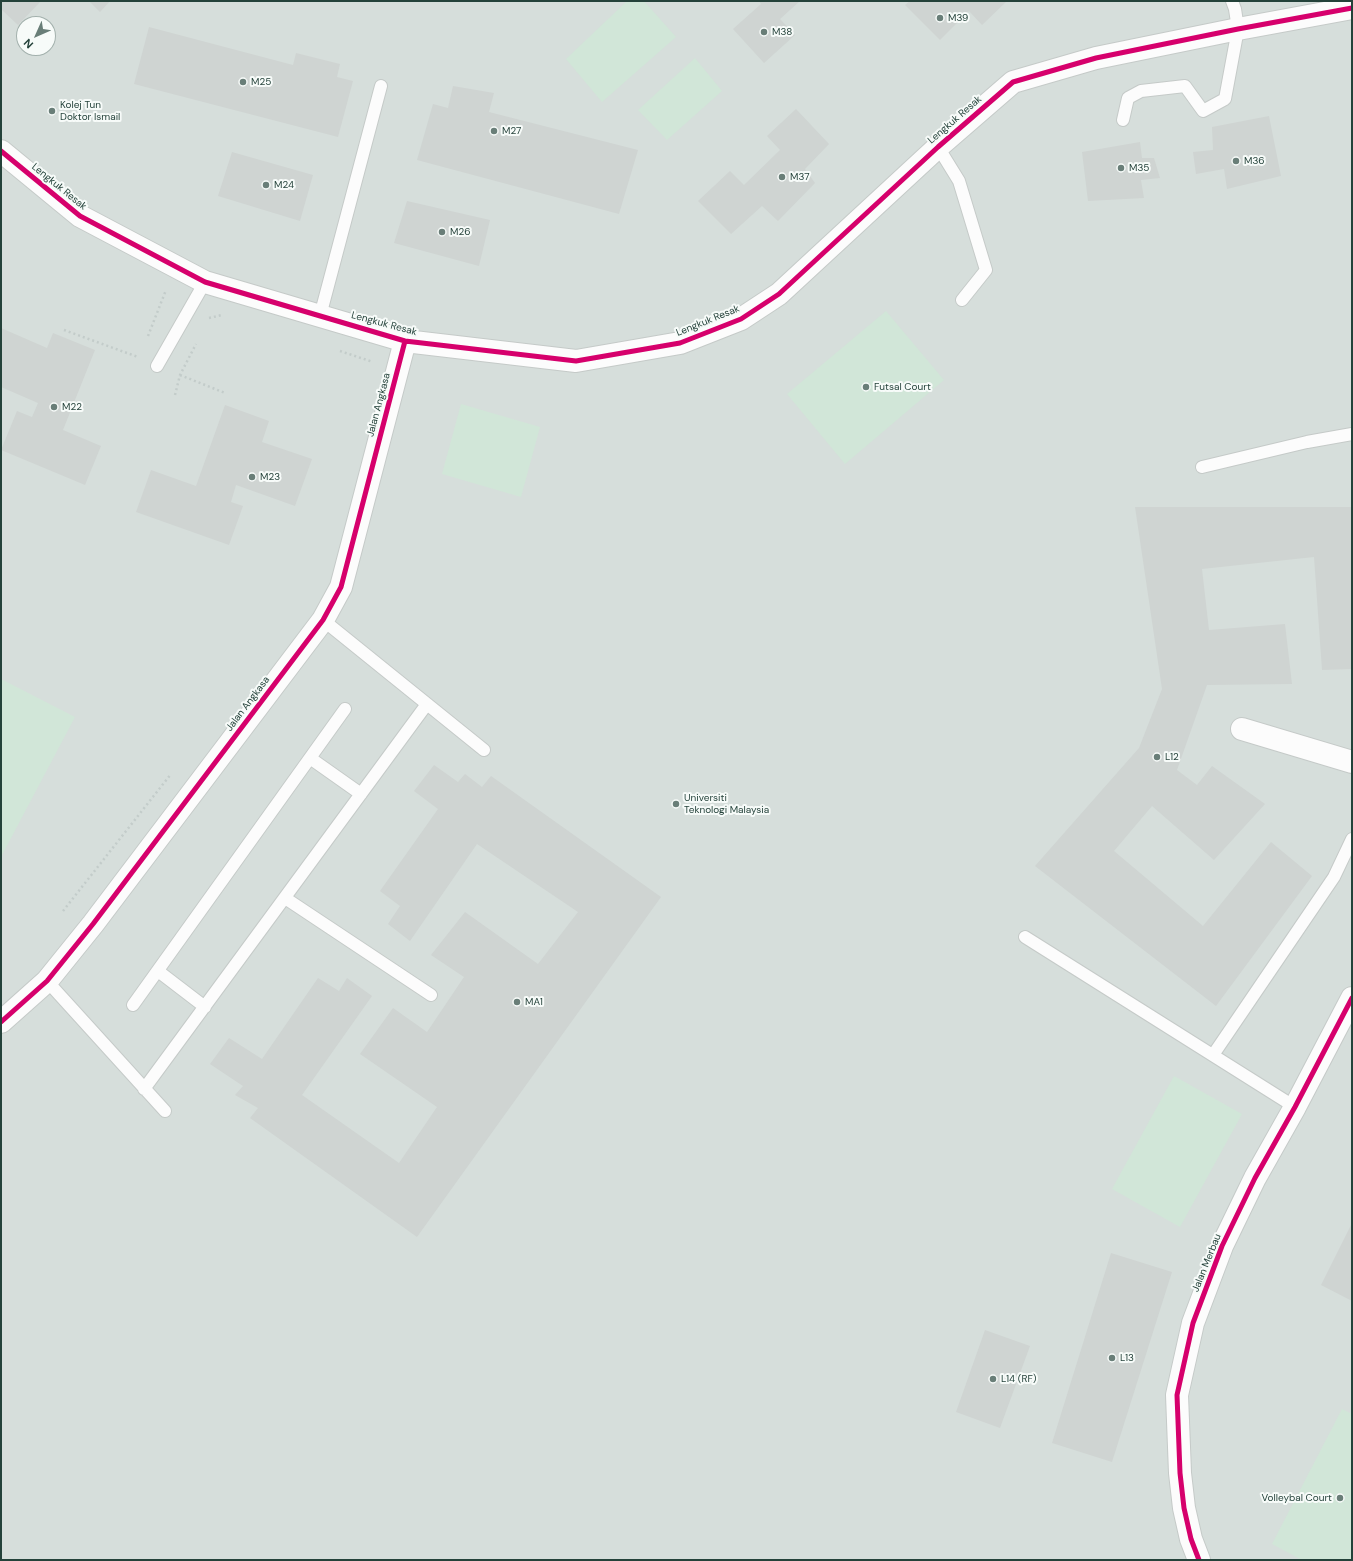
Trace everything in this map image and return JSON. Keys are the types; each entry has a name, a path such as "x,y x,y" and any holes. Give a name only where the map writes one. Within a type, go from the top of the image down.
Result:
{"street":[{"name":"Lengkuk Resak","path":"1,151 80,216 205,282 405,341 576,361 680,343 741,319 779,294 938,147 1014,82 1096,58 1238,29 1352,8"},
{"name":"Jalan Angkasa","path":"1,1022 47,981 93,924 323,620 341,587 405,341"},
{"path":"1242,729 1352,762"},
{"name":"Jalan Merbau","path":"1198,1560 1191,1539 1184,1508 1180,1473 1178,1394 1193,1324 1222,1246 1255,1178 1295,1107 1345,1030 1352,998"}],"lane":[{"path":"1123,120 1128,98 1141,91 1185,86 1204,111 1225,99 1238,29 1232,1"},
{"path":"320,316 381,86"},
{"path":"938,147 959,181 986,270 962,300"},
{"path":"157,366 205,282"},
{"path":"1202,467 1307,442 1352,434"},
{"path":"323,620 484,750"},
{"path":"144,1089 427,704"},
{"path":"133,1005 345,709"},
{"path":"310,758 361,794"},
{"path":"1213,1055 1334,877 1352,839"},
{"path":"285,898 431,995"},
{"path":"1025,936 1295,1107"},
{"path":"158,972 204,1007"},
{"path":"47,981 165,1111"}],"path":[{"path":"148,337 166,290"},
{"path":"206,324 210,318 229,313"},
{"path":"64,330 140,358"},
{"path":"175,395 180,374 196,343"},
{"path":"338,350 375,363"},
{"path":"180,374 225,393"},
{"path":"63,911 171,774"}],"shaded area":[{"name":"Universiti Teknologi Malaysia","path":"1,1 1352,1 1352,1560 1,1560"}],"green space":[{"path":"627,1 644,1 676,37 602,102 566,59"},
{"path":"695,58 722,91 667,140 638,110"},
{"name":"Futsal Court","path":"886,311 944,380 845,464 787,394"},
{"path":"461,404 540,427 521,497 442,474"},
{"path":"1,679 75,717 1,857"},
{"path":"1174,1076 1242,1114 1180,1227 1112,1189"},
{"path":"1342,1409 1352,1414 1352,1560 1302,1560 1272,1544"}],"building":[{"path":"1,1 41,1 27,16 16,16 16,23 1,9"},
{"path":"89,1 110,1 100,12"},
{"name":"M38","path":"759,1 800,1 780,19 795,35 764,63 733,29 761,4"},
{"name":"M39","path":"910,1 1007,1 982,25 969,11 940,40 905,5"},
{"name":"M25","path":"149,27 293,65 296,53 340,64 337,77 353,81 338,137 134,84"},
{"name":"M27","path":"453,86 494,93 489,112 638,150 619,214 417,160 433,104 448,108"},
{"name":"M37","path":"796,109 829,144 805,169 815,183 778,221 762,206 731,234 698,201 730,171 744,185 780,150 767,136"},
{"name":"M36","path":"1269,116 1281,176 1227,189 1224,169 1196,174 1193,152 1213,150 1212,127"},
{"name":"M35","path":"1140,142 1142,158 1154,158 1160,178 1141,180 1144,198 1088,201 1082,152"},
{"name":"M24","path":"232,152 313,175 300,221 218,196"},
{"name":"M26","path":"407,201 490,220 479,266 394,243"},
{"name":"M22","path":"1,328 47,348 53,333 95,350 63,430 101,446 85,485 1,450 17,411 32,417 38,403 1,387"},
{"name":"M23","path":"225,405 269,421 262,442 312,459 295,506 236,485 231,502 243,506 229,545 136,512 151,470 196,486"},
{"name":"L12","path":"1135,507 1352,507 1352,669 1322,670 1314,557 1202,569 1209,630 1285,624 1292,684 1207,685 1177,770 1197,785 1212,766 1265,804 1214,860 1152,806 1114,851 1203,926 1271,842 1312,876 1216,1006 1035,866 1139,748 1162,689"},
{"name":"MA1","path":"434,765 458,782 465,774 482,787 491,776 661,897 417,1237 250,1118 258,1108 235,1095 243,1086 210,1064 229,1038 262,1059 318,978 339,991 347,978 372,996 302,1095 399,1163 437,1107 360,1054 393,1008 427,1032 464,977 431,955 465,912 538,964 578,912 477,844 410,941 388,924 400,906 380,891 438,809 414,791"},
{"path":"1352,1223 1352,1301 1321,1285"},
{"name":"L13","path":"1111,1253 1172,1272 1112,1462 1052,1443"},
{"name":"L14 (RF)","path":"985,1330 1030,1346 1000,1428 956,1412"}],"cycle path":[{"path":"1,151 80,216 205,282 405,341 576,361 680,343 741,319 779,294 938,147 1013,82 1096,58 1238,29 1352,8"},
{"path":"1,1022 47,981 93,924 323,620 341,587 405,341"},
{"path":"1199,1560 1191,1539 1184,1508 1180,1473 1177,1395 1193,1323 1222,1246 1255,1178 1295,1107 1352,998"}],"place":[{"name":"M39","path":"940,18"},
{"name":"M38","path":"764,32"},
{"name":"M25","path":"243,82"},
{"name":"Kolej Tun Doktor Ismail","path":"52,111"},
{"name":"M27","path":"494,131"},
{"name":"M36","path":"1236,161"},
{"name":"M35","path":"1121,168"},
{"name":"M37","path":"782,177"},
{"name":"M24","path":"266,185"},
{"name":"M26","path":"442,232"},
{"name":"Futsal Court","path":"866,387"},
{"name":"M22","path":"54,407"},
{"name":"M23","path":"252,477"},
{"name":"L12","path":"1157,757"},
{"name":"Universiti Teknologi Malaysia","path":"676,804"},
{"name":"MA1","path":"517,1002"},
{"name":"L13","path":"1112,1358"},
{"name":"L14 (RF)","path":"993,1379"},
{"name":"Volleybal Court","path":"1340,1498"}]}
